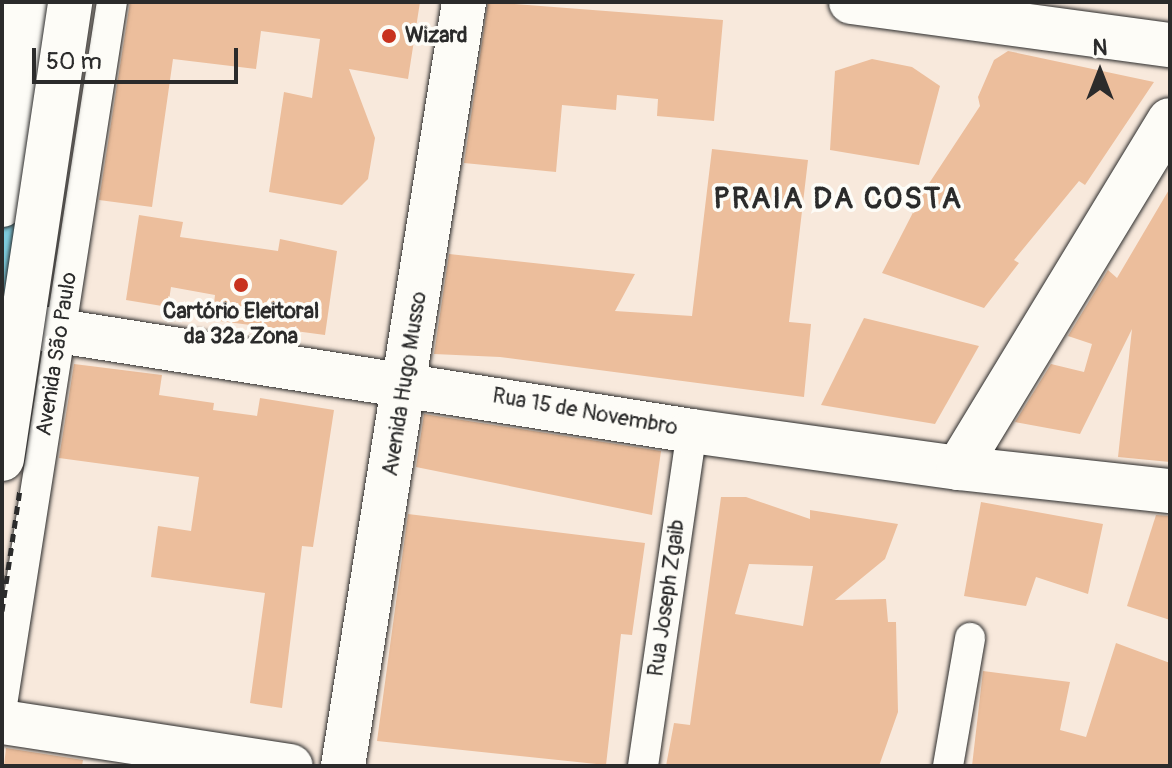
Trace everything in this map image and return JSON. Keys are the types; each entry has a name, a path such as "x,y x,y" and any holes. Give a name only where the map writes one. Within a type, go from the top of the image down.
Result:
{"main road":[{"path":"2,205 31,2"},
{"path":"2,459 70,2"},
{"name":"Avenida Hugo Musso","path":"343,766 464,2"},
{"path":"851,2 1170,45"},
{"path":"958,468 1170,120"},
{"name":"Rua 15 de Novembro","path":"27,325 406,382 692,431 958,468 1170,491"},
{"path":"2,722 291,766"}],"street":[{"path":"2,34 7,2"},
{"name":"Avenida São Paulo","path":"2,705 27,325 112,2"},
{"name":"Rua Joseph Zgaib","path":"643,766 692,431"},
{"path":"948,766 970,638"}],"building":[{"path":"130,2 420,2 408,79 349,69 375,138 368,179 342,205 269,192 284,92 312,98 320,39 261,31 256,69 173,59 152,207 99,200"},
{"path":"488,2 723,20 714,121 657,116 658,99 617,95 616,110 562,105 556,172 464,163"},
{"path":"1008,51 1154,82 1085,185 1079,181 1014,260 1019,263 984,308 882,273 924,191 980,106 978,97 994,60"},
{"path":"872,59 912,67 940,86 919,165 830,150 835,71"},
{"path":"712,149 808,160 789,322 811,324 804,397 500,357 434,354 449,254 635,274 615,311 692,316"},
{"path":"1170,188 1170,462 1118,457 1132,329 1080,434 1015,422 1051,364 1084,372 1092,344 1068,336 1108,270 1117,278"},
{"path":"139,215 183,222 180,237 278,251 280,239 337,251 325,335 212,320 215,295 171,287 168,307 126,300"},
{"path":"864,318 979,346 935,424 821,405"},
{"path":"74,364 162,375 159,395 214,403 213,410 257,416 260,398 334,410 313,547 302,546 282,708 250,703 265,593 151,577 158,526 191,531 199,477 59,458"},
{"path":"424,414 661,451 652,515 416,467"},
{"path":"721,497 746,497 810,519 810,510 898,524 885,559 835,600 886,599 888,622 896,622 898,712 879,766 666,766 674,723 690,725","holes":["749,564 813,566 803,626 735,614"]},
{"path":"981,502 1103,524 1088,594 1036,577 1026,606 964,596"},
{"path":"408,514 645,543 632,635 621,634 606,765 377,741"},
{"path":"1156,515 1170,516 1170,620 1127,606"},
{"path":"1116,643 1170,663 1170,766 972,766 983,671 1070,682 1060,730 1086,737"},
{"path":"6,748 83,760 82,766 4,766"}],"waterway":[{"path":"2,288 17,186"}],"place":[{"name":"Wizard","path":"389,36"},
{"name":"Cartório Eleitoral da 32ª Zona","path":"241,285"}],"district":[{"name":"PRAIA DA COSTA","path":"838,199"}]}
